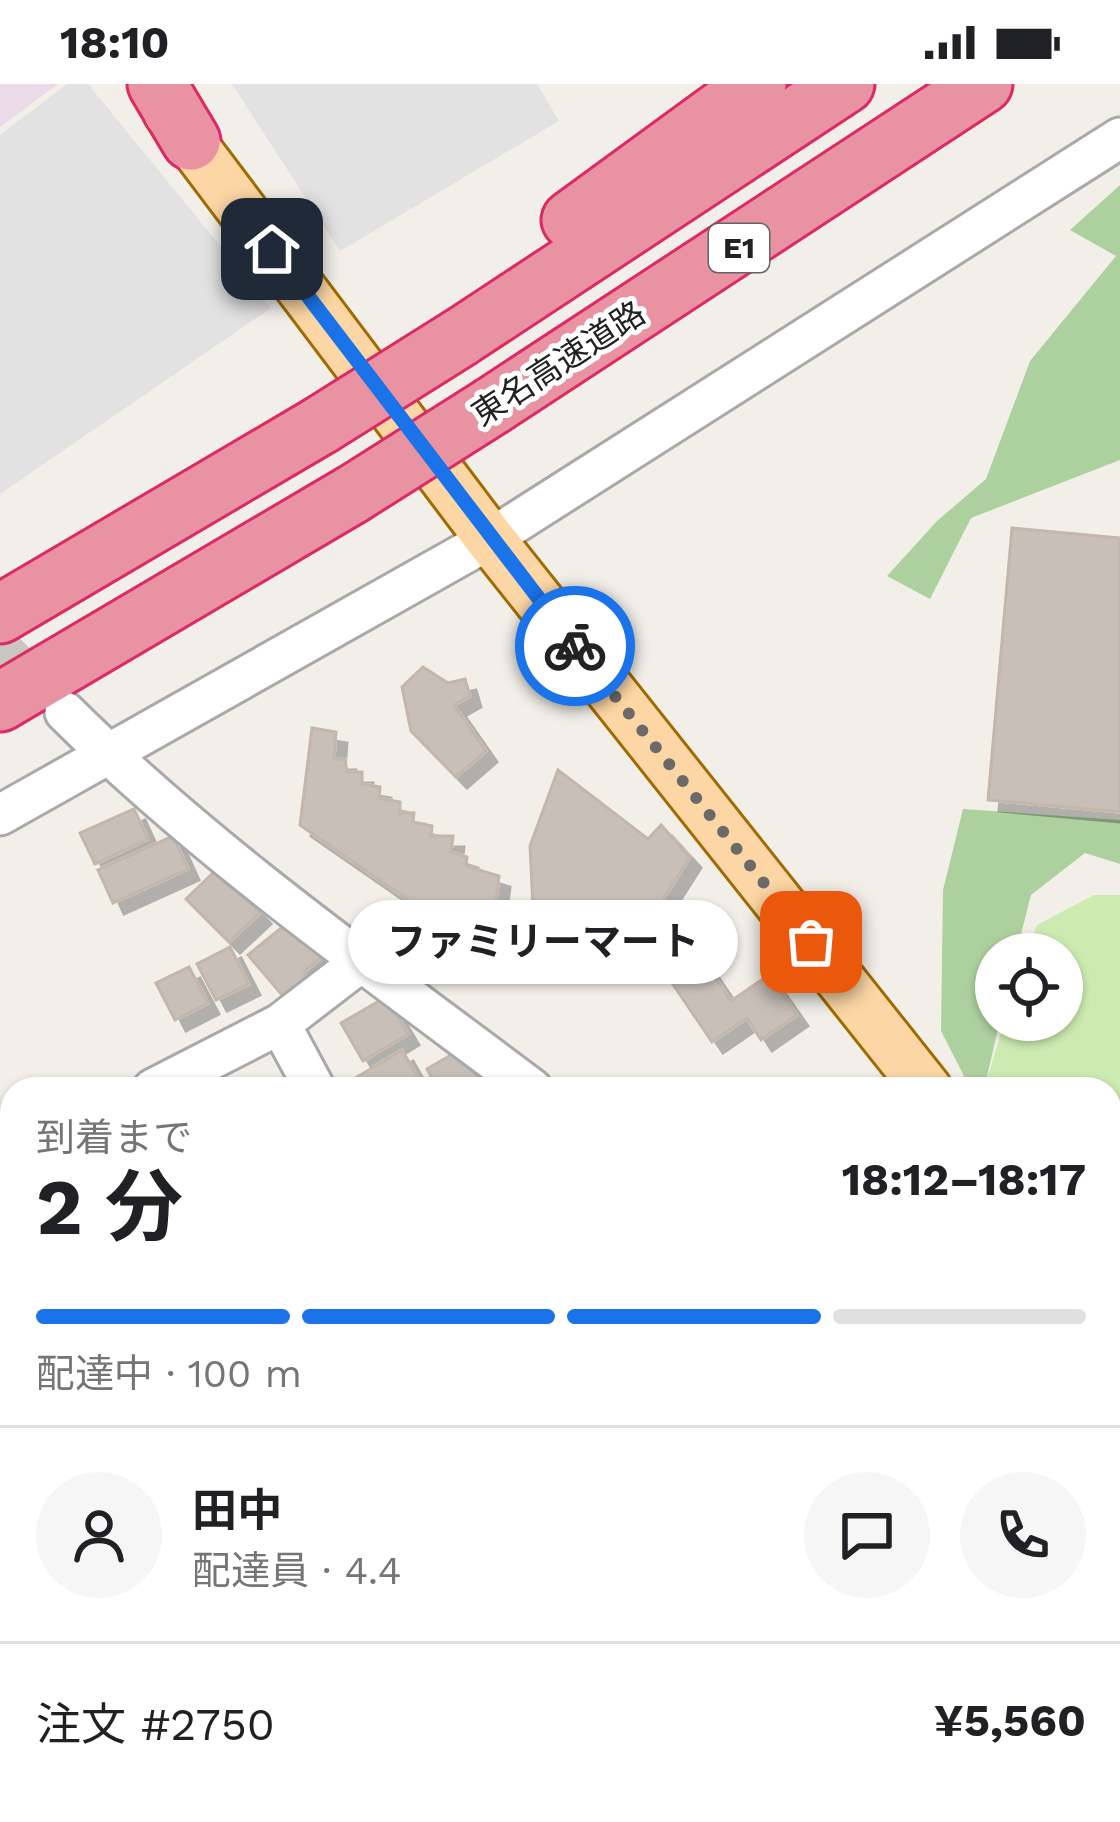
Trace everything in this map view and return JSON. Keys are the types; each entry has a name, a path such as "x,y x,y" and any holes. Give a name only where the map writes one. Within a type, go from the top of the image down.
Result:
{"highway":[{"path":"157,84 190,141"},
{"path":"0,614 204,497 316,414 453,323 757,84"},
{"name":"E1","path":"453,323 845,84"},
{"name":"東名高速道路","path":"0,702 492,406 983,84"}],"main road":[{"path":"147,84 490,539 917,1077"}],"street":[{"path":"0,815 490,539 1120,138"},
{"path":"65,712 107,754 362,961 516,1077"},
{"path":"176,1077 280,1024 362,961"},
{"path":"280,1024 309,1077"}],"shaded area":[{"path":"0,84 58,84 0,127"},
{"path":"67,84 88,84 271,308 0,494 0,135"},
{"path":"232,84 537,84 559,121 340,251"}],"green space":[{"path":"1120,185 1120,460 971,518 930,599 887,576 937,521 986,479 1030,361 1116,256 1070,230"},
{"path":"963,809 1120,820 1120,864 1085,853 1031,895 1021,933 975,933 975,1041 995,1041 987,1077 964,1077 941,1031 943,890"},
{"path":"1094,895 1120,895 1120,1077 988,1077 999,1041 1083,1041 1083,933 1034,933 1037,925"}],"building":[{"path":"1012,528 1120,538 1120,812 988,800"},
{"path":"423,667 448,683 465,679 470,696 454,705 486,751 456,777 411,731 402,687"},
{"path":"312,728 336,732 334,759 345,759 347,772 362,772 362,784 380,787 379,798 400,802 400,813 414,813 413,822 432,826 431,836 453,836 451,852 467,857 466,866 499,876 489,956 300,825"},
{"path":"558,770 648,839 661,825 690,857 623,962 533,907 530,846"},
{"path":"134,809 148,839 95,864 80,833"},
{"path":"173,836 188,869 113,903 98,870"},
{"path":"217,869 260,913 229,942 186,899"},
{"path":"292,919 323,956 304,972 307,986 288,1002 248,955"},
{"path":"230,947 249,984 216,1000 197,964"},
{"path":"702,958 731,1001 769,975 797,1015 761,1040 747,1018 712,1042 670,980"},
{"path":"189,967 208,1003 175,1020 156,983"},
{"path":"386,997 408,1034 363,1061 341,1023"},
{"path":"461,1049 477,1077 431,1077 427,1069"},
{"path":"402,1050 418,1077 357,1077"}],"tunnel":[{"path":"0,646 49,696"}],"way so far":[{"path":"575,646 811,942"}],"place":[{"name":"ファミリーマート","path":"811,942"}],"route":[{"path":"272,249 575,646"}]}
